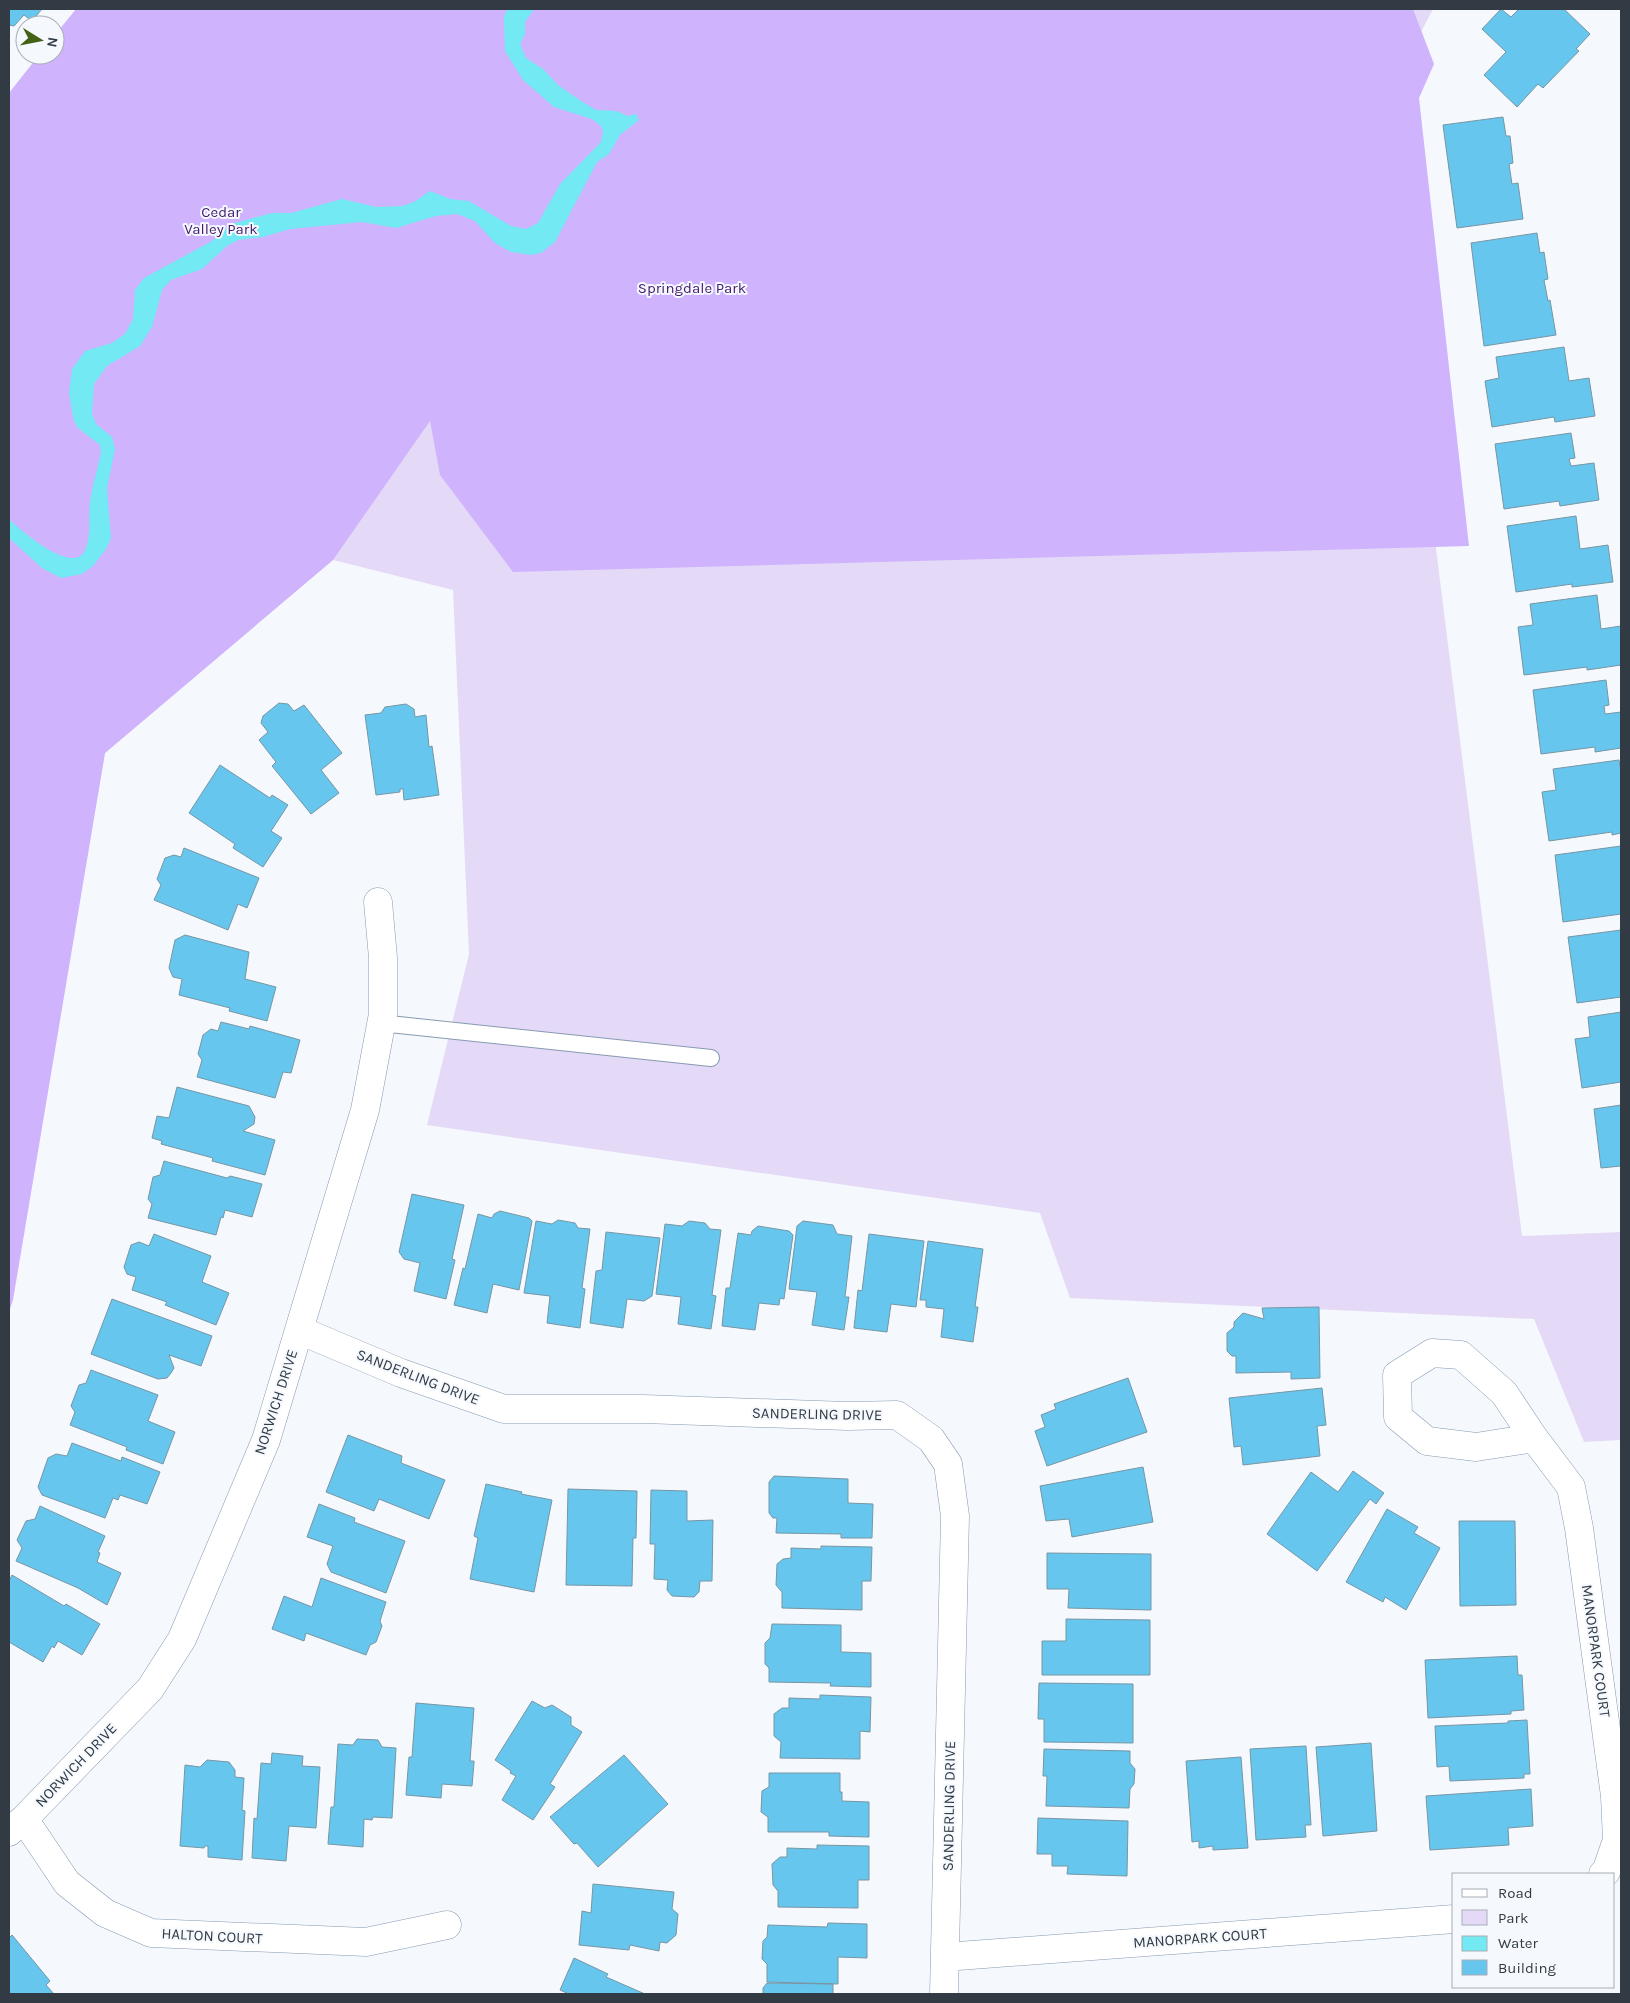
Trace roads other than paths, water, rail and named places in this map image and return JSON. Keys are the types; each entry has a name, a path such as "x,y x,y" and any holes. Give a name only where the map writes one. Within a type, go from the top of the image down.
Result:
{"street":[{"name":"NORWICH DRIVE","path":"16,1825 150,1689 182,1639 266,1440 364,1110 383,1014 383,958 378,902"},
{"name":"SANDERLING DRIVE","path":"299,1330 401,1372 504,1409 643,1409 847,1416 898,1415 931,1438 948,1464 955,1516 944,1994"},
{"name":"MANORPARK COURT","path":"1534,1438 1476,1447 1427,1441 1398,1417 1397,1375 1432,1353 1461,1355 1504,1393 1534,1438 1571,1487 1579,1528 1615,1796 1617,1840 1604,1873"},
{"name":"HALTON COURT","path":"16,1825 67,1883 105,1912 151,1933 366,1942 447,1925"},
{"name":"MANORPARK COURT","path":"946,1957 1452,1919"}],"lane":[{"path":"380,1023 711,1058"}],"water":[{"path":"507,9 534,9 525,22 525,34 520,44 526,58 543,69 558,85 596,110 616,111 628,116 636,114 639,120 620,135 609,154 597,162 555,242 541,253 531,255 511,252 495,243 475,221 457,214 436,216 396,228 362,222 290,229 263,237 238,240 227,246 202,269 171,280 162,290 152,327 140,346 107,366 94,384 92,414 96,424 112,437 115,449 107,488 111,538 106,549 93,566 82,574 61,578 42,568 9,538 9,519 34,540 57,554 68,558 77,557 84,552 89,534 91,496 101,452 100,445 78,428 74,421 69,393 72,369 85,351 112,343 125,334 133,319 135,290 144,278 212,241 231,224 272,213 291,213 342,199 376,207 402,206 414,202 430,191 450,199 469,201 511,226 526,229 538,223 560,184 601,142 603,132 601,126 592,119 554,107 523,80 505,51 504,17"}],"park label":[{"name":"Cedar Valley Park","path":"221,220"},
{"name":"Springdale Park","path":"692,288"}]}
